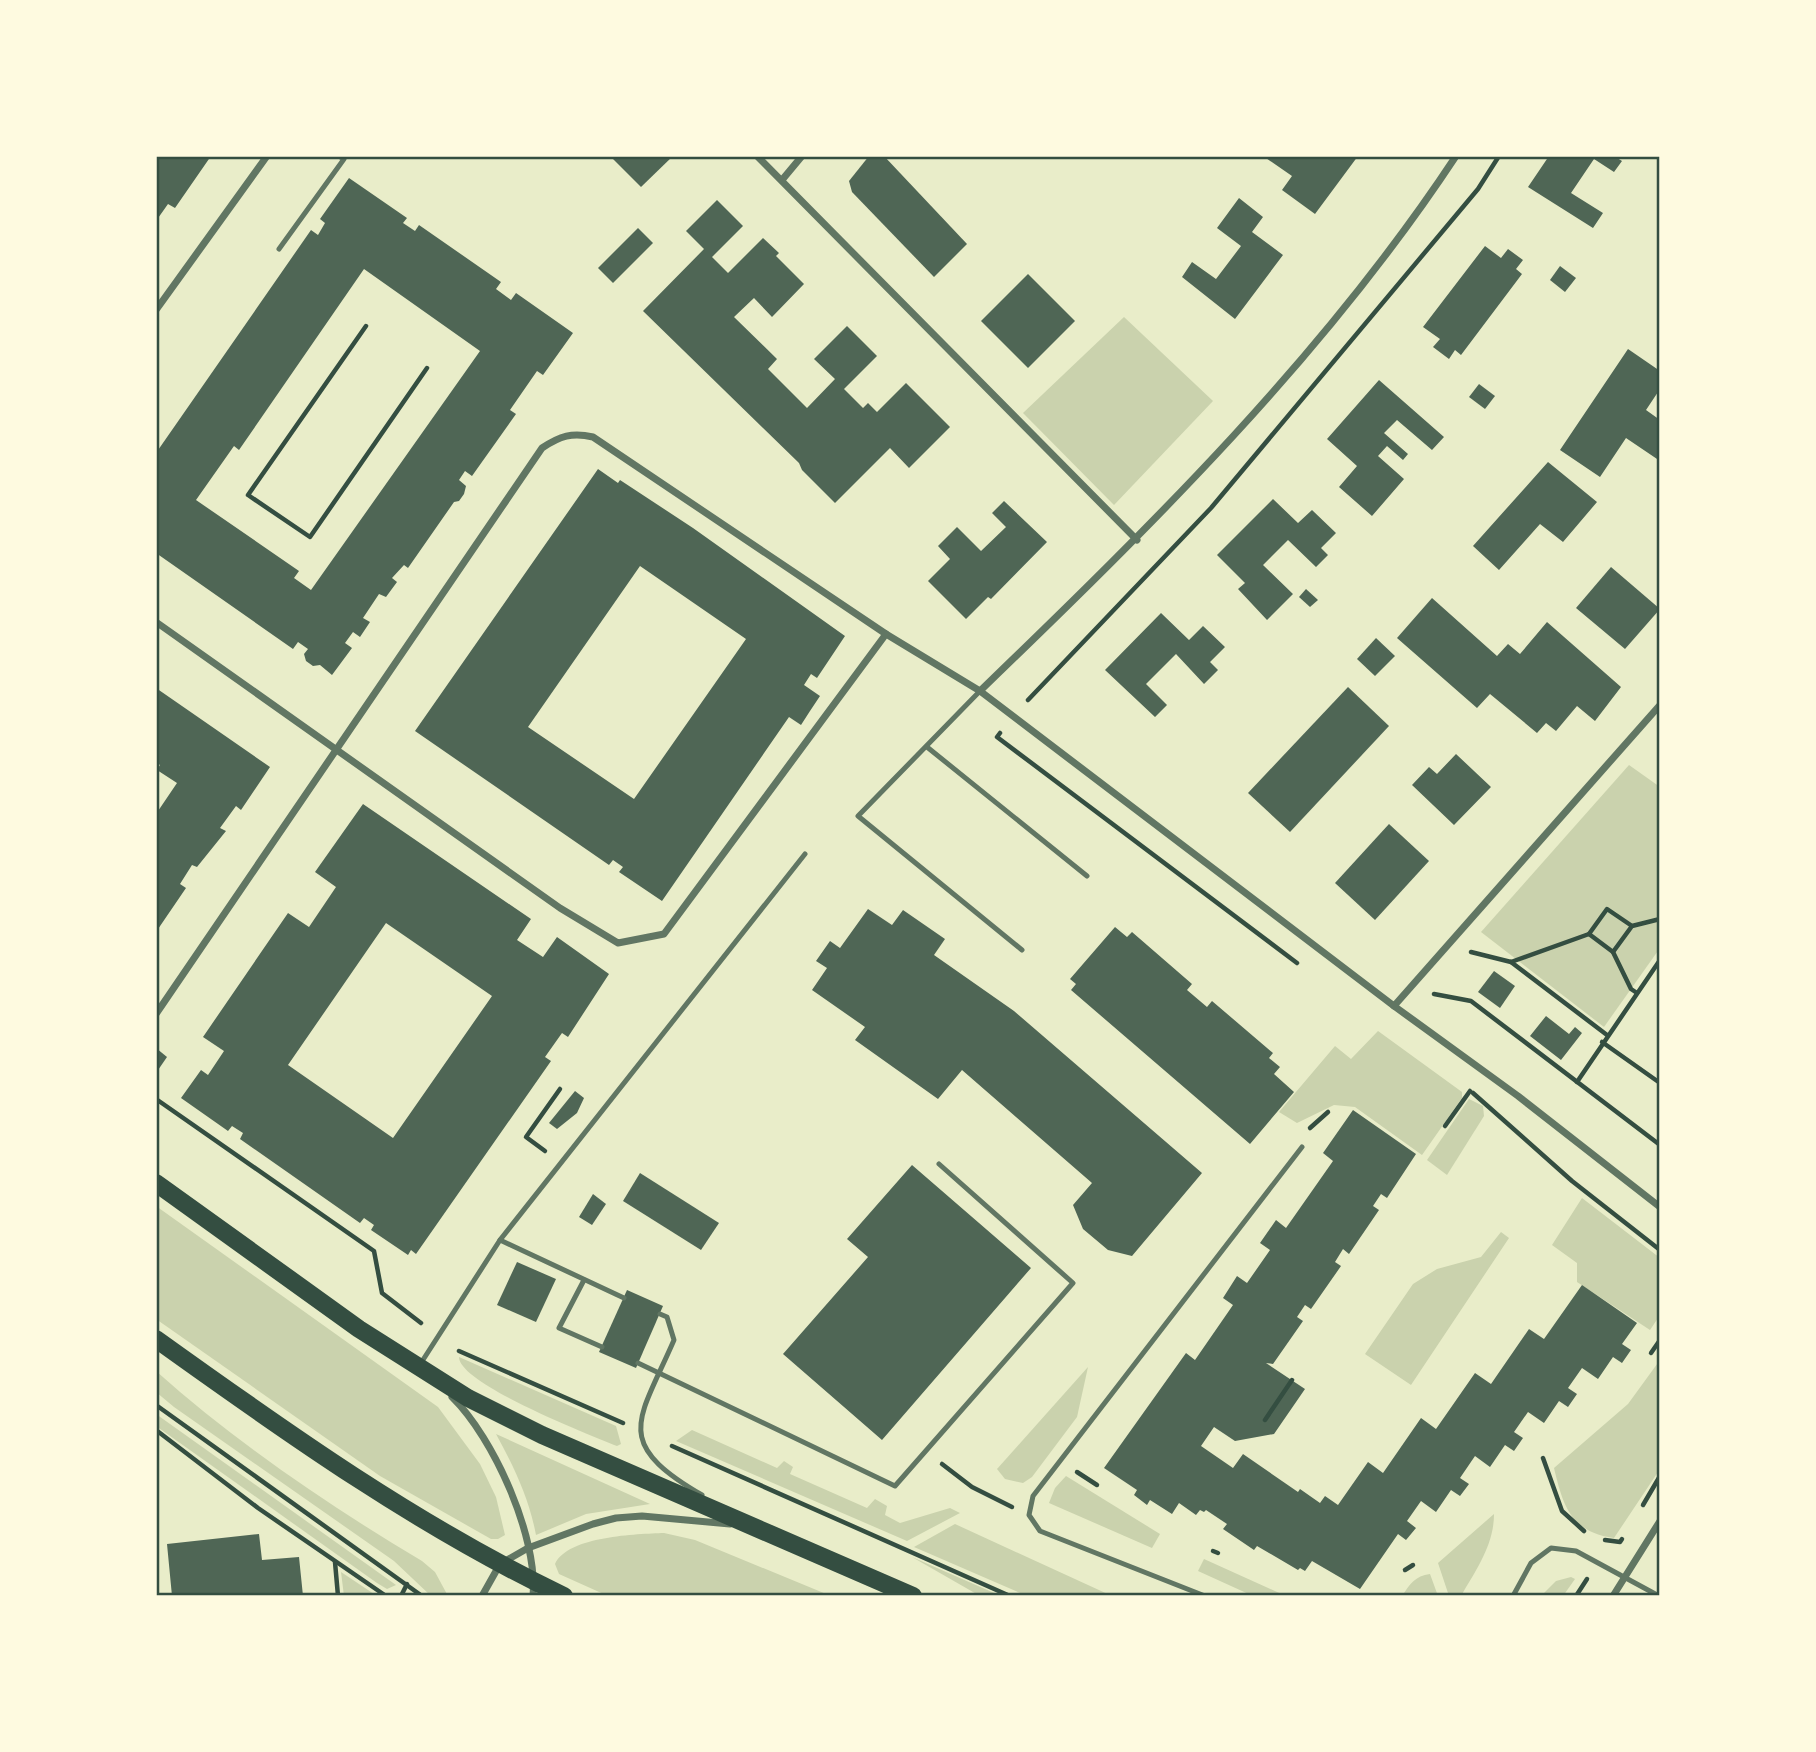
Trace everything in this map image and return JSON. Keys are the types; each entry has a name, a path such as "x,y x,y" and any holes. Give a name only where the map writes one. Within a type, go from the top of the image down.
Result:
{"main road":[{"path":"156,1183 417,1368 542,1436 913,1596"},
{"path":"156,1339 349,1475 500,1564 534,1589 564,1596"}],"street":[{"path":"156,310 267,156"},
{"path":"757,156 1137,540"},
{"path":"782,180 802,156"},
{"path":"980,691 1137,540 1212,461 1339,314 1391,249 1456,156"},
{"path":"156,1014 542,448 557,438 575,433 593,437 886,634 980,691 1394,1006 1518,1096 1660,1207"},
{"path":"156,622 338,748 560,908 618,943 664,934 886,634"},
{"path":"1394,1006 1660,705"},
{"path":"417,1368 456,1400 484,1440 512,1496 528,1548 534,1589"},
{"path":"482,1596 500,1564 528,1548 616,1518 689,1518 762,1531"},
{"path":"1615,1596 1660,1521"}],"lane":[{"path":"279,249 344,159 340,156"},
{"path":"980,691 858,816 1022,950"},
{"path":"928,747 1087,876"},
{"path":"417,1368 500,1240 804,854"},
{"path":"1205,1596 1040,1531 1029,1515 1033,1496 1302,1147"},
{"path":"638,1363 895,1486 1073,1283 939,1164"},
{"path":"500,1240 624,1298"},
{"path":"584,1280 559,1328 602,1347"},
{"path":"660,1314 667,1317 674,1340 646,1399 639,1431 649,1455 667,1475 762,1531"},
{"path":"1513,1596 1531,1563 1551,1548 1576,1551 1659,1596"}],"path":[{"path":"1304,969 998,737 1013,716 1211,508 1478,189 1499,156"},
{"path":"366,326 248,495 310,537 427,368"},
{"path":"1511,962 1514,958 1589,934 1607,909 1632,926"},
{"path":"1614,952 1632,926 1660,919"},
{"path":"1589,934 1614,952 1631,989 1637,993"},
{"path":"1451,940 1464,950 1511,962 1607,1035"},
{"path":"1577,1082 1660,960"},
{"path":"1413,984 1441,997 1471,1001 1660,1145"},
{"path":"1602,1042 1660,1083"},
{"path":"1459,1083 1572,1181 1660,1250"},
{"path":"560,1089 526,1137 561,1163"},
{"path":"1445,1126 1470,1091"},
{"path":"156,1099 374,1251 382,1293 421,1323"},
{"path":"1306,1132 1328,1112"},
{"path":"1651,1353 1660,1340"},
{"path":"459,1351 1010,1596"},
{"path":"1265,1420 1292,1380"},
{"path":"156,1405 422,1596"},
{"path":"156,1430 258,1508 386,1596"},
{"path":"925,1452 972,1487 1029,1515"},
{"path":"1543,1458 1555,1500 1569,1521 1594,1537 1609,1542 1620,1542 1626,1533"},
{"path":"1640,1510 1660,1476"},
{"path":"1087,1479 1097,1485"},
{"path":"335,1561 338,1596"},
{"path":"1405,1570 1413,1565"},
{"path":"401,1596 407,1584"}],"green space":[{"path":"1124,317 1213,401 1114,505 1023,413"},
{"path":"1629,765 1660,787 1660,948 1604,1027 1481,932"},
{"path":"1378,1031 1462,1092 1462,1098 1422,1155 1355,1107 1334,1105 1297,1123 1279,1112 1335,1046 1351,1059"},
{"path":"1469,1099 1483,1106 1484,1116 1447,1175 1427,1160"},
{"path":"1582,1198 1660,1258 1660,1315 1650,1330 1577,1282 1577,1263 1552,1245"},
{"path":"156,1206 438,1407 480,1464 496,1497 505,1535 491,1539 380,1476 156,1319"},
{"path":"1501,1232 1509,1238 1411,1385 1365,1354 1413,1284 1437,1269 1481,1257"},
{"path":"459,1357 616,1426 621,1444 617,1446 528,1408 480,1381 465,1368"},
{"path":"1660,1360 1660,1469 1614,1538 1599,1535 1587,1530 1571,1515 1561,1494 1554,1468 1628,1404"},
{"path":"1088,1367 1077,1417 1032,1477 1023,1483 1005,1479 997,1469"},
{"path":"156,1371 219,1424 284,1472 422,1561 435,1572 448,1596 431,1596 394,1561 174,1407 156,1392"},
{"path":"156,1414 396,1585 387,1589 377,1583 156,1426"},
{"path":"692,1430 777,1468 784,1461 793,1467 790,1474 867,1508 875,1499 887,1506 885,1515 900,1523 950,1508 960,1513 907,1541 676,1441"},
{"path":"496,1434 650,1504 586,1514 536,1535 520,1483"},
{"path":"1066,1476 1160,1534 1152,1548 1049,1503 1055,1488"},
{"path":"1494,1514 1488,1547 1478,1567 1461,1596 1449,1596 1438,1563"},
{"path":"955,1524 1112,1596 1027,1596 914,1547"},
{"path":"664,1533 695,1540 831,1596 608,1596 559,1574 555,1564 574,1547 588,1542"},
{"path":"912,1557 1001,1596 980,1596"},
{"path":"1204,1559 1286,1596 1253,1596 1198,1571"},
{"path":"341,1572 377,1596 344,1596"},
{"path":"1430,1574 1438,1596 1402,1596 1413,1581"},
{"path":"1571,1577 1575,1579 1563,1596 1541,1596 1556,1581"}],"building":[{"path":"156,156 211,156 175,208 168,204 156,221"},
{"path":"673,156 641,187 612,158"},
{"path":"869,156 884,156 967,244 934,277 852,192 849,181"},
{"path":"1263,156 1358,156 1315,214 1282,190 1292,176"},
{"path":"1549,156 1614,156 1622,161 1614,172 1594,159 1571,193 1603,213 1593,228 1528,187"},
{"path":"349,178 407,218 403,223 415,231 419,225 501,282 496,289 511,300 516,293 573,333 543,375 537,371 510,410 516,414 472,476 465,471 459,480 466,486 464,494 459,501 454,502 408,568 404,565 392,578 397,582 386,597 379,594 363,618 370,622 360,637 353,632 345,643 352,648 332,675 320,665 313,666 306,661 304,654 308,649 298,642 293,649 156,553 156,453 311,230 318,235 325,223 320,219","holes":["364,269 480,351 311,590 294,578 299,571 196,500 234,446 239,450"]},
{"path":"1239,198 1263,217 1252,232 1283,255 1235,319 1182,277 1192,262 1216,279 1241,246 1217,228"},
{"path":"717,200 743,226 712,257 728,273 763,238 779,253 776,256 804,284 772,317 754,298 734,317 777,359 768,369 807,408 835,379 814,359 847,326 877,356 844,389 863,408 868,403 877,412 906,383 950,427 909,468 890,448 835,503 802,470 799,463 643,311 704,249 686,231"},
{"path":"638,228 653,243 613,283 598,268"},
{"path":"1485,246 1501,258 1508,249 1523,260 1516,269 1522,274 1461,355 1455,350 1449,359 1433,347 1440,339 1423,327"},
{"path":"1560,266 1576,278 1565,292 1550,280"},
{"path":"1028,274 1075,321 1028,368 981,321"},
{"path":"1628,349 1660,371 1660,389 1646,410 1660,420 1660,461 1626,438 1600,477 1560,450"},
{"path":"1379,380 1444,437 1432,450 1397,420 1384,433 1408,454 1403,460 1387,446 1378,456 1404,479 1372,516 1339,487 1357,466 1327,439"},
{"path":"1479,384 1495,396 1485,409 1469,397"},
{"path":"1548,462 1597,502 1563,542 1540,524 1499,570 1473,546"},
{"path":"598,469 618,483 620,480 693,528 845,636 817,678 811,674 804,685 820,696 801,725 789,717 662,901 619,872 623,867 613,860 609,865 415,731","holes":["640,566 746,639 634,799 528,727"]},
{"path":"1273,499 1298,523 1312,510 1336,533 1321,548 1328,555 1316,567 1288,540 1263,565 1293,594 1267,620 1238,589 1245,583 1217,555"},
{"path":"1004,501 1047,542 991,599 988,597 966,619 928,581 950,559 938,546 957,527 981,551 1006,527 992,513"},
{"path":"1611,567 1660,609 1625,649 1576,608"},
{"path":"1306,589 1318,600 1310,607 1299,597"},
{"path":"1432,598 1497,656 1508,644 1520,654 1547,622 1621,687 1595,721 1577,706 1556,731 1546,723 1537,733 1490,694 1477,708 1397,638"},
{"path":"1161,613 1189,640 1203,626 1225,647 1210,662 1218,670 1204,684 1176,654 1146,684 1167,705 1155,717 1105,670"},
{"path":"1376,638 1395,656 1375,676 1357,659"},
{"path":"1348,687 1389,726 1290,832 1248,793"},
{"path":"156,688 270,767 241,810 236,806 220,828 226,831 197,867 192,865 180,884 186,888 156,932 156,814 177,783 157,770 160,765 156,762"},
{"path":"1456,754 1491,787 1454,825 1412,785 1429,767 1437,774"},
{"path":"363,804 531,919 517,940 543,957 557,937 609,974 568,1037 562,1033 545,1057 551,1061 416,1254 411,1250 408,1255 371,1230 374,1225 364,1218 360,1223 240,1139 243,1133 232,1126 228,1131 181,1098 201,1070 208,1075 224,1051 203,1037 288,913 309,927 336,887 315,872","holes":["386,923 492,996 393,1138 288,1065"]},
{"path":"1389,824 1429,861 1375,920 1335,883"},
{"path":"868,909 892,925 903,910 945,939 934,955 1014,1011 1202,1173 1132,1256 1108,1250 1083,1229 1073,1205 1092,1183 962,1070 938,1099 855,1040 865,1027 812,990 827,968 816,961 830,941 840,948"},
{"path":"1115,927 1127,937 1132,932 1192,984 1187,990 1207,1007 1212,1001 1273,1053 1269,1058 1280,1067 1274,1074 1294,1092 1250,1144 1071,990 1076,984 1070,979"},
{"path":"1494,971 1515,986 1500,1008 1478,992"},
{"path":"1546,1016 1569,1034 1575,1027 1582,1033 1561,1060 1530,1036"},
{"path":"156,1048 167,1057 156,1073"},
{"path":"575,1091 584,1098 577,1113 557,1129 549,1123"},
{"path":"1353,1110 1416,1154 1387,1198 1381,1194 1373,1206 1379,1210 1349,1254 1343,1249 1335,1262 1341,1266 1311,1309 1305,1305 1297,1317 1303,1321 1273,1364 1266,1363 1305,1389 1274,1434 1235,1441 1214,1427 1201,1446 1233,1468 1243,1454 1298,1492 1300,1489 1320,1503 1325,1496 1338,1505 1368,1462 1383,1473 1421,1418 1436,1429 1475,1373 1491,1384 1529,1329 1544,1339 1582,1285 1637,1323 1622,1344 1631,1350 1622,1363 1613,1357 1598,1379 1582,1368 1568,1388 1577,1394 1568,1407 1559,1401 1544,1423 1528,1412 1514,1432 1523,1438 1514,1451 1505,1445 1490,1467 1475,1456 1460,1478 1469,1484 1460,1496 1451,1490 1436,1512 1421,1501 1407,1521 1416,1528 1406,1540 1398,1534 1360,1589 1312,1561 1305,1571 1300,1568 1298,1570 1257,1546 1254,1550 1223,1529 1227,1524 1206,1510 1200,1510 1196,1515 1179,1503 1172,1514 1150,1500 1147,1505 1134,1495 1137,1490 1104,1468 1186,1353 1195,1360 1233,1305 1223,1298 1237,1276 1247,1283 1270,1250 1260,1243 1276,1220 1286,1228 1333,1161 1323,1153"},
{"path":"912,1165 1031,1268 882,1440 783,1354 868,1257 847,1239"},
{"path":"640,1173 719,1223 701,1250 623,1201"},
{"path":"593,1194 606,1204 592,1225 579,1217"},
{"path":"517,1262 556,1279 536,1322 497,1305"},
{"path":"627,1290 663,1306 636,1368 599,1352"},
{"path":"259,1534 262,1560 299,1557 303,1596 172,1596 167,1544"}]}
